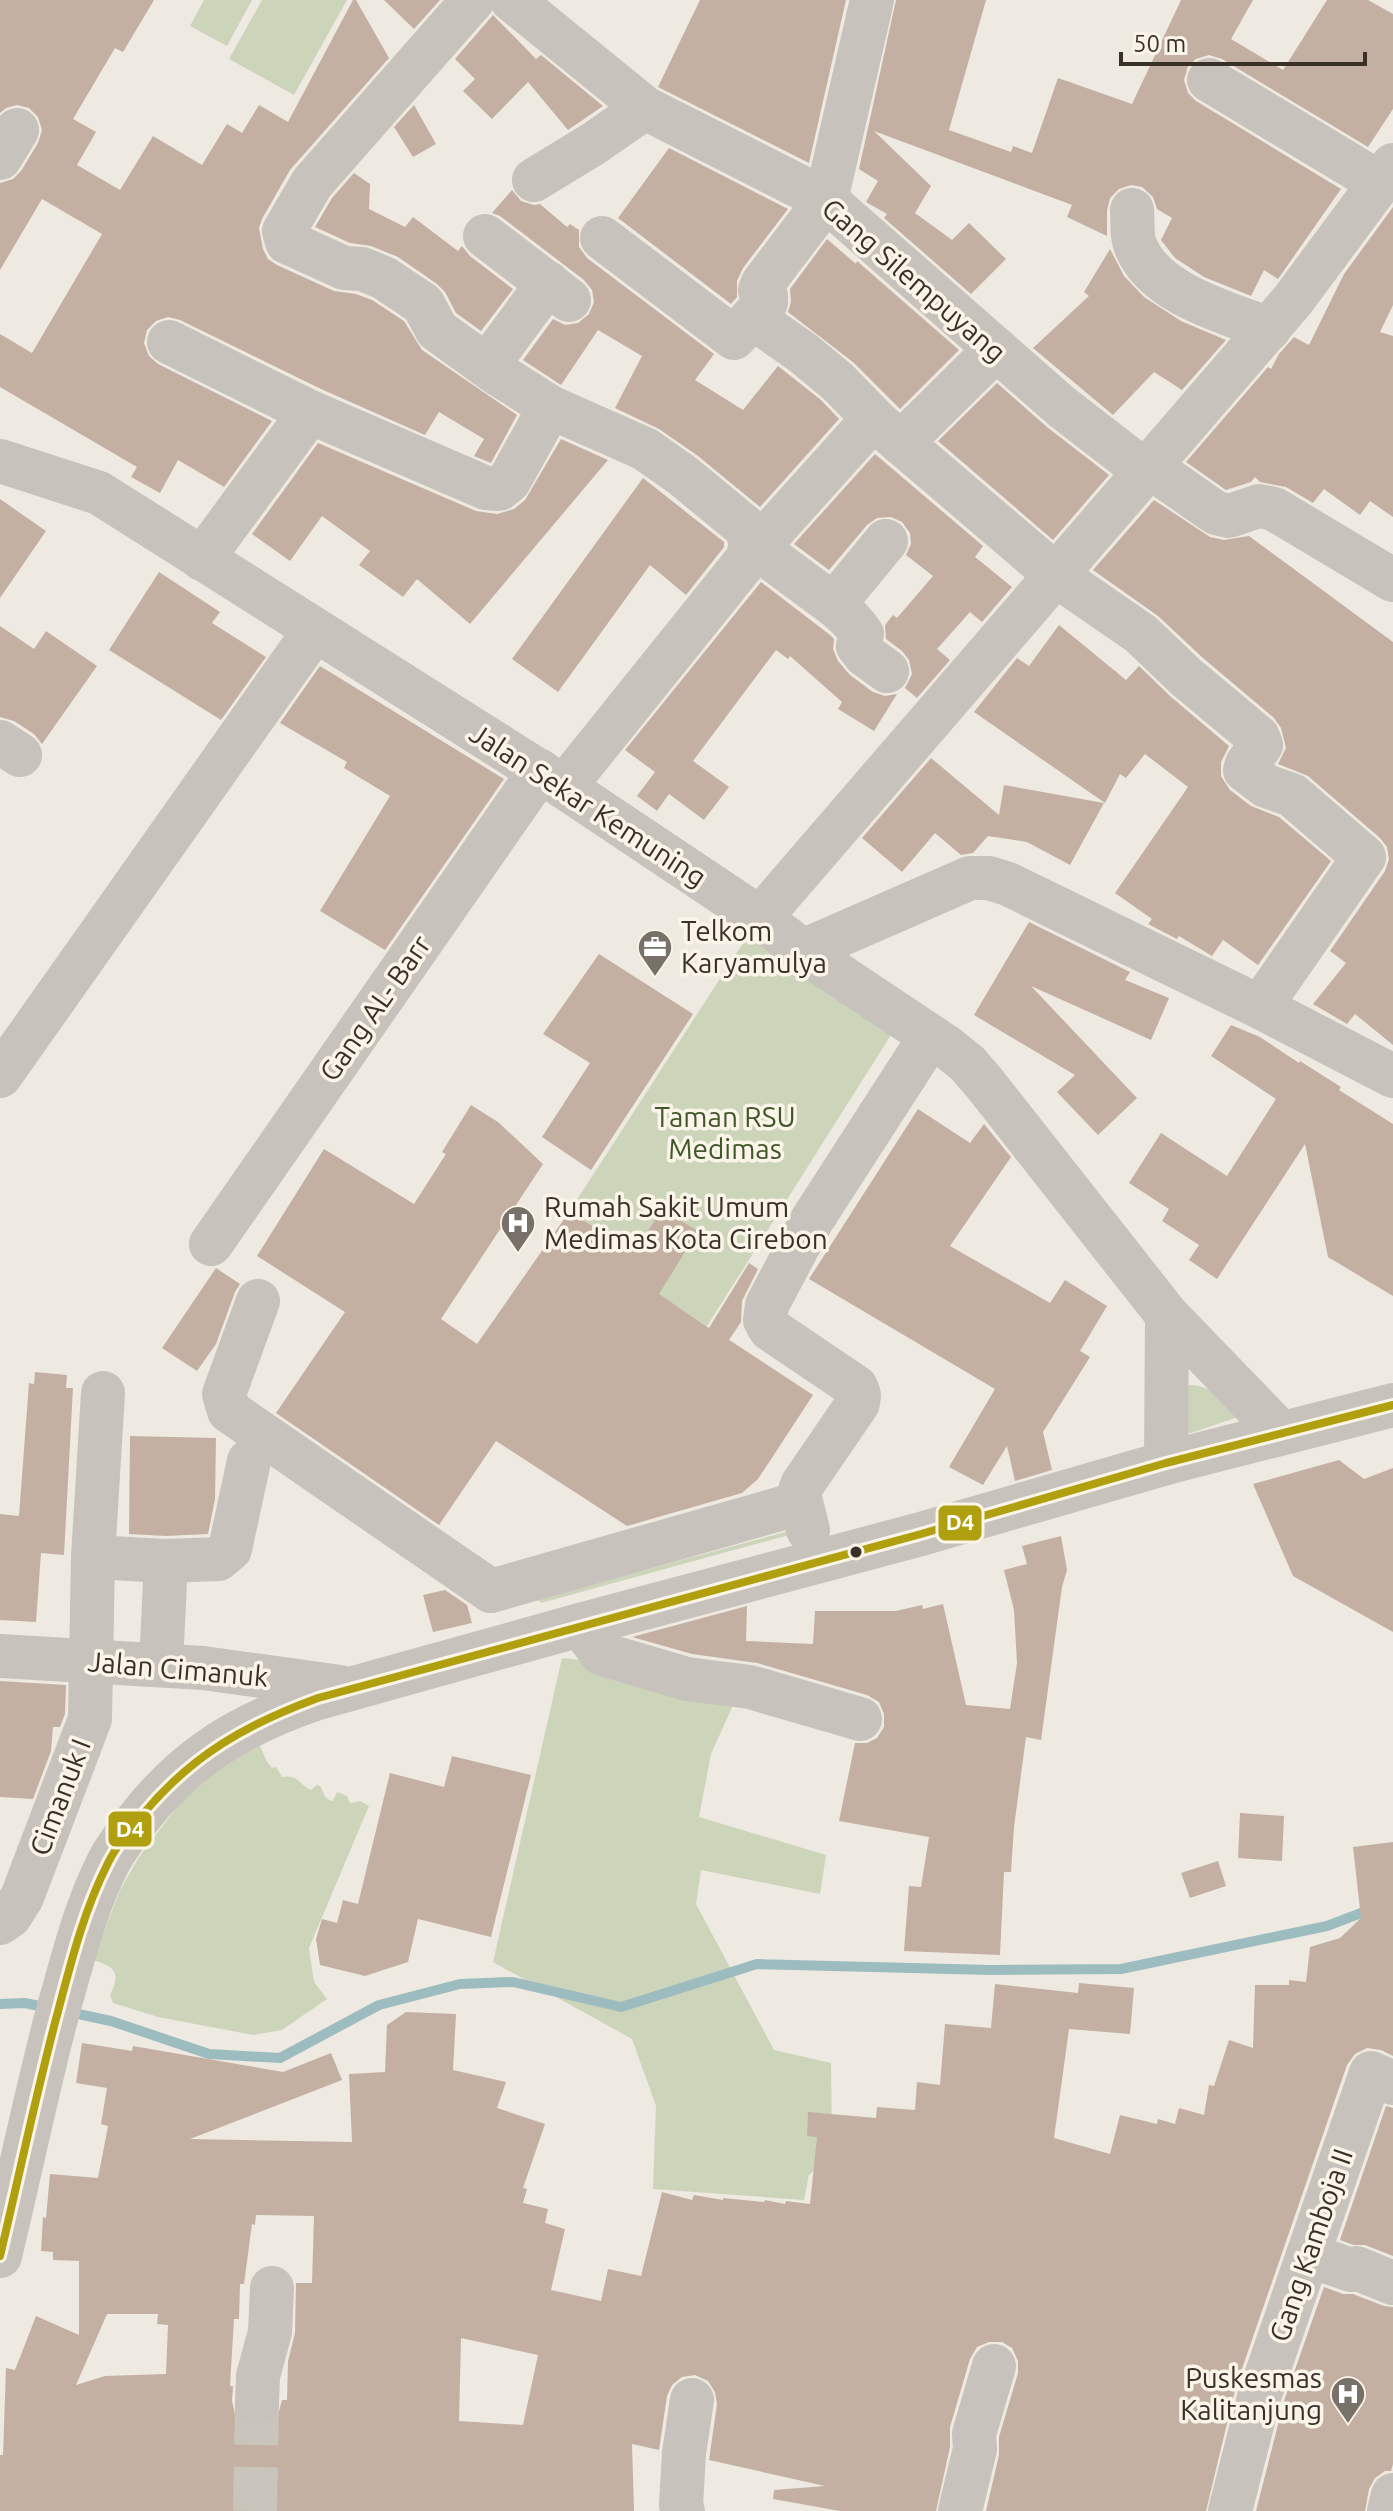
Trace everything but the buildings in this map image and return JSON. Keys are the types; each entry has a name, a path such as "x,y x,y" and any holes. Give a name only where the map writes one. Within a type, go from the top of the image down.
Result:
{"street":[{"path":"473,0 312,183 284,231 287,242 344,268 362,269 384,278 423,304 437,330 487,366 550,407 645,449 682,475 744,526 751,540 752,553 835,603 853,620 862,634 858,646 887,671"},
{"name":"Gang Silempuyang","path":"512,0 645,108 826,200 1062,407 1148,470 1216,513 1229,516 1259,506 1274,509 1391,575"},
{"path":"602,238 734,338 766,302 766,296 760,290 763,283 826,200 872,0"},
{"path":"760,918 1269,329 1386,174 1209,80"},
{"path":"534,180 645,108"},
{"path":"1132,210 1134,244 1147,268 1201,303 1269,329"},
{"path":"485,236 559,292 487,366"},
{"path":"753,318 814,362 887,431 1057,576 1141,634 1186,677 1258,737 1261,745 1245,770 1266,786 1292,795 1364,857 1260,1007"},
{"path":"169,342 310,412 486,488 499,489 509,481 550,407"},
{"name":"Gang AL- Barr","path":"211,1244 552,779 752,553 887,431 996,349"},
{"path":"202,559 310,412"},
{"name":"Jalan Sekar Kemuning","path":"0,461 99,493 552,779 760,918 968,1064 1167,1315 1280,1432"},
{"path":"835,603 886,541"},
{"path":"0,1076 315,630"},
{"path":"803,951 970,878 989,878 1008,884 1260,1007 1393,1076"},
{"path":"817,1560 799,1494 858,1403 859,1395 856,1387 770,1329 765,1320 767,1305 812,1220 930,1037"},
{"path":"258,1301 224,1394 229,1411 491,1591 523,1643"},
{"path":"1166,1463 1167,1315"},
{"name":"Cimanuk I","path":"0,1923 10,1916 22,1897 90,1719 93,1557 103,1393"},
{"path":"0,2256 49,2045 91,1904 108,1862 133,1825 167,1785 200,1755 248,1725 279,1711 580,1625 921,1534 1280,1432 1393,1405"},
{"path":"93,1557 166,1561 218,1559 230,1549 249,1461"},
{"path":"491,1591 800,1503"},
{"path":"161,1665 166,1561"},
{"path":"580,1625 602,1654 687,1679 750,1687 860,1719"},
{"name":"Jalan Cimanuk","path":"0,1656 203,1668 356,1689"},
{"name":"Gang Kamboja II","path":"1230,2511 1260,2394 1308,2255 1382,2078"},
{"path":"1308,2255 1351,2270 1356,2268 1393,2283"},
{"path":"257,2402 258,2376 270,2332 272,2288"},
{"path":"960,2511 975,2449 974,2434 994,2366"},
{"path":"683,2511 684,2453 692,2400"},
{"path":"1389,2511 1393,2495"}],"green space":[{"path":"204,0 252,0 227,46 190,26"},
{"path":"262,0 347,0 294,95 229,59"},
{"name":"Taman RSU Medimas","path":"756,923 898,1024 707,1326 635,1279 678,1263 698,1231 662,1209 635,1251 569,1212"},
{"path":"1189,1385 1211,1391 1241,1416 1185,1435 1183,1393"},
{"path":"789,1531 789,1535 541,1603 538,1599"},
{"path":"562,1658 603,1662 739,1692 711,1754 699,1817 826,1855 820,1894 701,1870 696,1904 774,2050 831,2063 832,2153 809,2175 804,2200 653,2189 656,2106 632,2039 493,1962"},
{"path":"259,1743 266,1760 272,1768 276,1767 282,1777 295,1778 311,1790 320,1786 326,1797 333,1801 337,1792 347,1796 350,1803 360,1801 369,1806 309,1948 314,1982 327,1999 282,2030 253,2035 158,2017 113,2003 110,1995 116,1976 107,1965 93,1960 120,1890 139,1857 180,1803 214,1773"}],"waterway":[{"path":"69,2012 111,2021 209,2054 280,2058 379,2005 460,1984 513,1982 621,2007 757,1964 991,1970 1121,1969 1327,1926 1393,1901"},
{"path":"0,2004 25,2003 49,2008"}],"tunnel":[{"path":"255,2511 257,2402"}],"transit line":[{"name":"D4","path":"0,2256 61,1999 99,1882 115,1850 143,1814 181,1775 222,1744 268,1719 318,1698 921,1534 1166,1463 1393,1405"}],"place":[{"name":"Telkom Karyamulya","path":"655,978"},
{"name":"Rumah Sakit Umum Medimas Kota Cirebon","path":"518,1254"},
{"name":"Puskesmas Kalitanjung","path":"1348,2425"}]}
